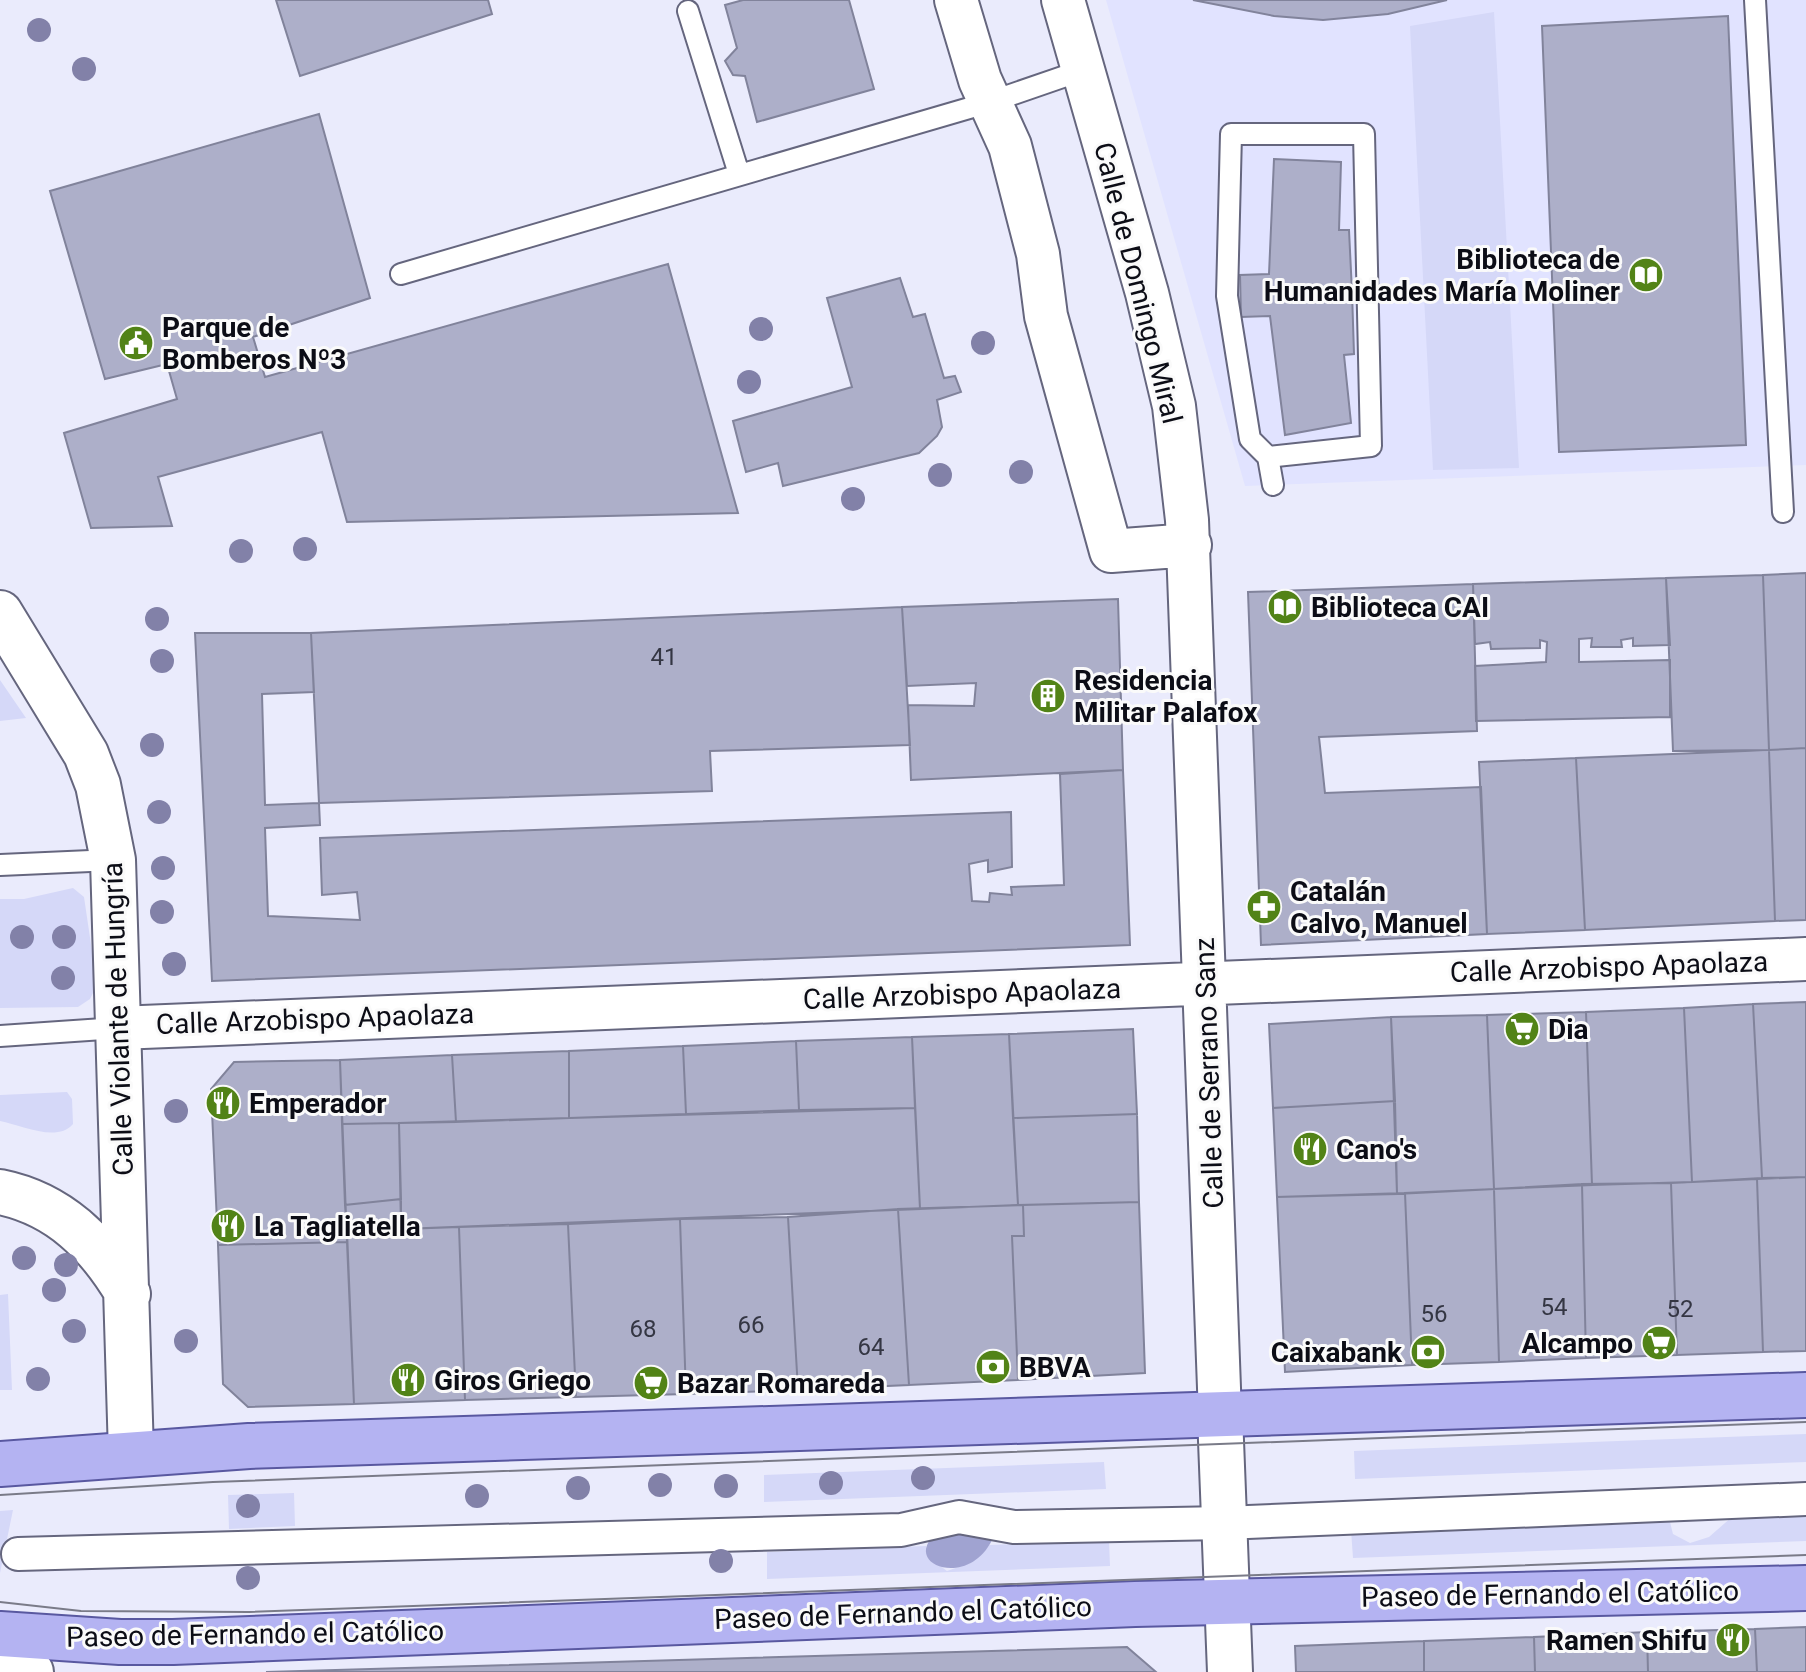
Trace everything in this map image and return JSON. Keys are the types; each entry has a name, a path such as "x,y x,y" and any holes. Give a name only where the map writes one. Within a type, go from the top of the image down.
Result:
{"main road":[{"name":"Calle Violante de Hungría","path":"7,630 86,754 98,785 113,860 131,1453"},
{"path":"0,1192 45,1206 68,1220 100,1252 128,1294"},
{"path":"0,1464 131,1453 1112,1415 1220,1415 1806,1395"},
{"name":"Calle de Serrano Sanz","path":"1220,1415 1230,1672"},
{"name":"Paseo de Fernando el Católico","path":"0,1634 120,1642 173,1642 1226,1601 1806,1588"},
{"path":"0,1642 31,1672"}],"street":[{"path":"956,0 990,102 1010,146 1038,254 1046,316 1111,551 1190,545"},
{"name":"Calle de Domingo Miral","path":"1063,0 1147,293 1174,406 1190,545"},
{"name":"Calle de Serrano Sanz","path":"1190,545 1220,1415"},
{"name":"Calle Arzobispo Apaolaza","path":"118,1028 1806,959"},
{"path":"18,1554 901,1530 959,1517 1014,1527 1224,1523 1806,1499"}],"lane":[{"path":"1755,0 1783,512"},
{"path":"688,11 739,174"},
{"path":"401,274 990,102 1083,70"},
{"path":"1268,457 1371,446 1364,134 1231,134 1227,296 1250,439 1268,457 1273,485"},
{"path":"0,865 113,860"},
{"path":"0,1036 118,1028"}],"shaded area":[{"path":"1106,0 1806,0 1806,465 1245,486"},
{"path":"1494,12 1519,468 1433,470 1410,26"},
{"path":"0,680 26,718 0,721"},
{"path":"73,888 84,897 97,985 90,999 78,1007 0,1008 0,899 24,899"},
{"path":"67,1092 72,1099 73,1124 66,1129 48,1132 0,1121 0,1095"},
{"path":"8,1294 12,1390 0,1390 0,1295"},
{"path":"1806,1434 1806,1462 1355,1479 1354,1451"},
{"path":"1104,1462 1106,1489 764,1502 764,1475"},
{"path":"294,1493 295,1526 229,1529 228,1495"},
{"path":"13,1510 0,1573 0,1511"},
{"path":"1806,1513 1806,1541 1353,1558 1351,1530 1669,1518 1673,1534 1690,1543 1709,1537 1733,1516"},
{"path":"939,1531 978,1533 992,1540 981,1556 967,1565 940,1567 926,1553 928,1543"},
{"path":"1109,1541 1110,1566 767,1579 767,1552 926,1546 928,1557 947,1571 970,1563 989,1545"}],"building":[{"path":"276,0 488,0 492,14 300,76"},
{"path":"743,0 849,0 874,89 757,122 745,76 733,75 725,61 737,48 725,5"},
{"path":"1193,0 1447,0 1388,14 1323,20 1274,16"},
{"name":"Biblioteca de Humanidades María Moliner","path":"1728,16 1746,445 1559,452 1542,26"},
{"path":"319,114 370,298 253,337 265,377 668,264 738,513 347,522 322,432 158,477 172,526 91,528 64,433 177,399 167,364 105,379 50,191"},
{"path":"1274,159 1341,162 1339,230 1349,230 1352,292 1354,354 1344,355 1351,423 1285,435 1270,316 1241,317 1240,275 1269,274"},
{"path":"900,278 913,317 925,314 944,378 955,376 961,392 937,400 942,427 937,436 919,453 783,486 778,463 746,472 733,421 852,387 827,298"},
{"path":"1806,573 1806,748 1769,750 1763,575"},
{"path":"1763,575 1769,750 1673,751 1666,578"},
{"path":"1666,578 1670,645 1633,646 1633,638 1621,640 1622,647 1591,647 1592,638 1579,639 1579,662 1670,660 1670,717 1476,721 1475,666 1546,662 1547,642 1540,640 1540,648 1491,649 1490,642 1475,644 1473,584"},
{"path":"1473,584 1477,731 1319,737 1325,793 1481,787 1487,934 1261,945 1248,592"},
{"name":"Residencia Militar Palafox","path":"1118,599 1123,770 911,780 908,705 974,706 976,683 907,686 902,607"},
{"path":"902,607 910,745 710,751 712,791 319,803 311,633"},
{"path":"195,633 311,633 314,692 262,694 265,805 319,803 320,825 265,828 268,916 360,920 357,892 322,895 320,838 1011,812 1012,867 988,872 988,860 969,864 972,901 989,902 990,893 1012,895 1011,887 1064,885 1060,774 1123,770 1130,945 212,981"},
{"path":"1806,748 1806,920 1775,921 1769,750"},
{"path":"1769,750 1775,921 1585,930 1576,758"},
{"path":"1576,758 1585,930 1487,934 1479,762"},
{"path":"1806,1002 1806,1177 1762,1178 1753,1004"},
{"path":"1753,1004 1762,1178 1692,1182 1684,1008"},
{"path":"1684,1008 1692,1182 1592,1185 1586,1012"},
{"path":"1586,1012 1592,1185 1494,1189 1487,1015"},
{"path":"1487,1015 1494,1189 1397,1194 1391,1017"},
{"path":"1391,1017 1395,1101 1273,1108 1269,1024"},
{"path":"1133,1029 1137,1114 1013,1118 1009,1034"},
{"path":"1009,1034 1018,1205 920,1209 912,1037"},
{"path":"912,1037 915,1108 799,1110 796,1041"},
{"path":"796,1041 799,1110 686,1114 683,1046"},
{"path":"683,1046 686,1114 569,1118 569,1051"},
{"path":"569,1051 569,1118 456,1122 452,1055"},
{"path":"452,1055 456,1122 342,1124 340,1060"},
{"path":"340,1060 347,1242 218,1245 211,1089 234,1062"},
{"path":"1395,1101 1397,1194 1277,1197 1273,1108"},
{"path":"915,1108 920,1209 401,1229 399,1123"},
{"path":"1137,1114 1139,1202 1018,1205 1013,1118"},
{"path":"399,1123 401,1199 345,1205 342,1124"},
{"path":"1806,1177 1806,1351 1763,1352 1757,1179"},
{"path":"1757,1179 1763,1352 1677,1355 1671,1183"},
{"path":"1671,1183 1677,1355 1586,1358 1582,1184"},
{"path":"1582,1184 1586,1358 1499,1362 1494,1189"},
{"path":"1494,1189 1499,1362 1412,1365 1405,1193"},
{"path":"1405,1193 1412,1365 1285,1372 1277,1197"},
{"path":"401,1199 401,1229 347,1231 345,1205"},
{"path":"1139,1202 1145,1373 1018,1380 1012,1236 1024,1236 1023,1205"},
{"path":"1023,1205 1024,1236 1012,1236 1018,1380 909,1385 898,1209"},
{"path":"898,1209 909,1385 798,1390 788,1217"},
{"path":"788,1217 798,1390 686,1394 680,1219"},
{"path":"680,1219 686,1394 576,1397 568,1224"},
{"path":"568,1224 576,1397 465,1400 459,1227"},
{"path":"459,1227 465,1400 354,1404 347,1231"},
{"path":"347,1242 354,1404 248,1407 223,1384 218,1245"},
{"path":"1806,1627 1806,1672 1757,1672 1755,1629"},
{"path":"1755,1629 1757,1672 1648,1672 1647,1632"},
{"path":"1647,1632 1648,1672 1535,1672 1534,1637"},
{"path":"1534,1637 1535,1672 1424,1672 1424,1641"},
{"path":"1424,1641 1424,1672 1296,1672 1295,1646"},
{"path":"1127,1647 1156,1672 266,1672"}],"tram line":[{"path":"0,1495 213,1482 1806,1422"},
{"path":"0,1602 81,1611 249,1612 1806,1555"}],"place":[{"name":"Biblioteca de Humanidades María Moliner","path":"1646,275"},
{"name":"Parque de Bomberos Nº3","path":"136,343"},
{"name":"Biblioteca CAI","path":"1285,607"},
{"name":"Residencia Militar Palafox","path":"1048,696"},
{"name":"Catalán Calvo, Manuel","path":"1264,907"},
{"name":"Dia","path":"1522,1029"},
{"name":"Emperador","path":"223,1103"},
{"name":"Cano's","path":"1310,1149"},
{"name":"La Tagliatella","path":"228,1226"},
{"name":"Alcampo","path":"1659,1343"},
{"name":"Caixabank","path":"1428,1352"},
{"name":"BBVA","path":"993,1367"},
{"name":"Giros Griego","path":"408,1380"},
{"name":"Bazar Romareda","path":"651,1383"},
{"name":"Ramen Shifu","path":"1733,1640"}]}
